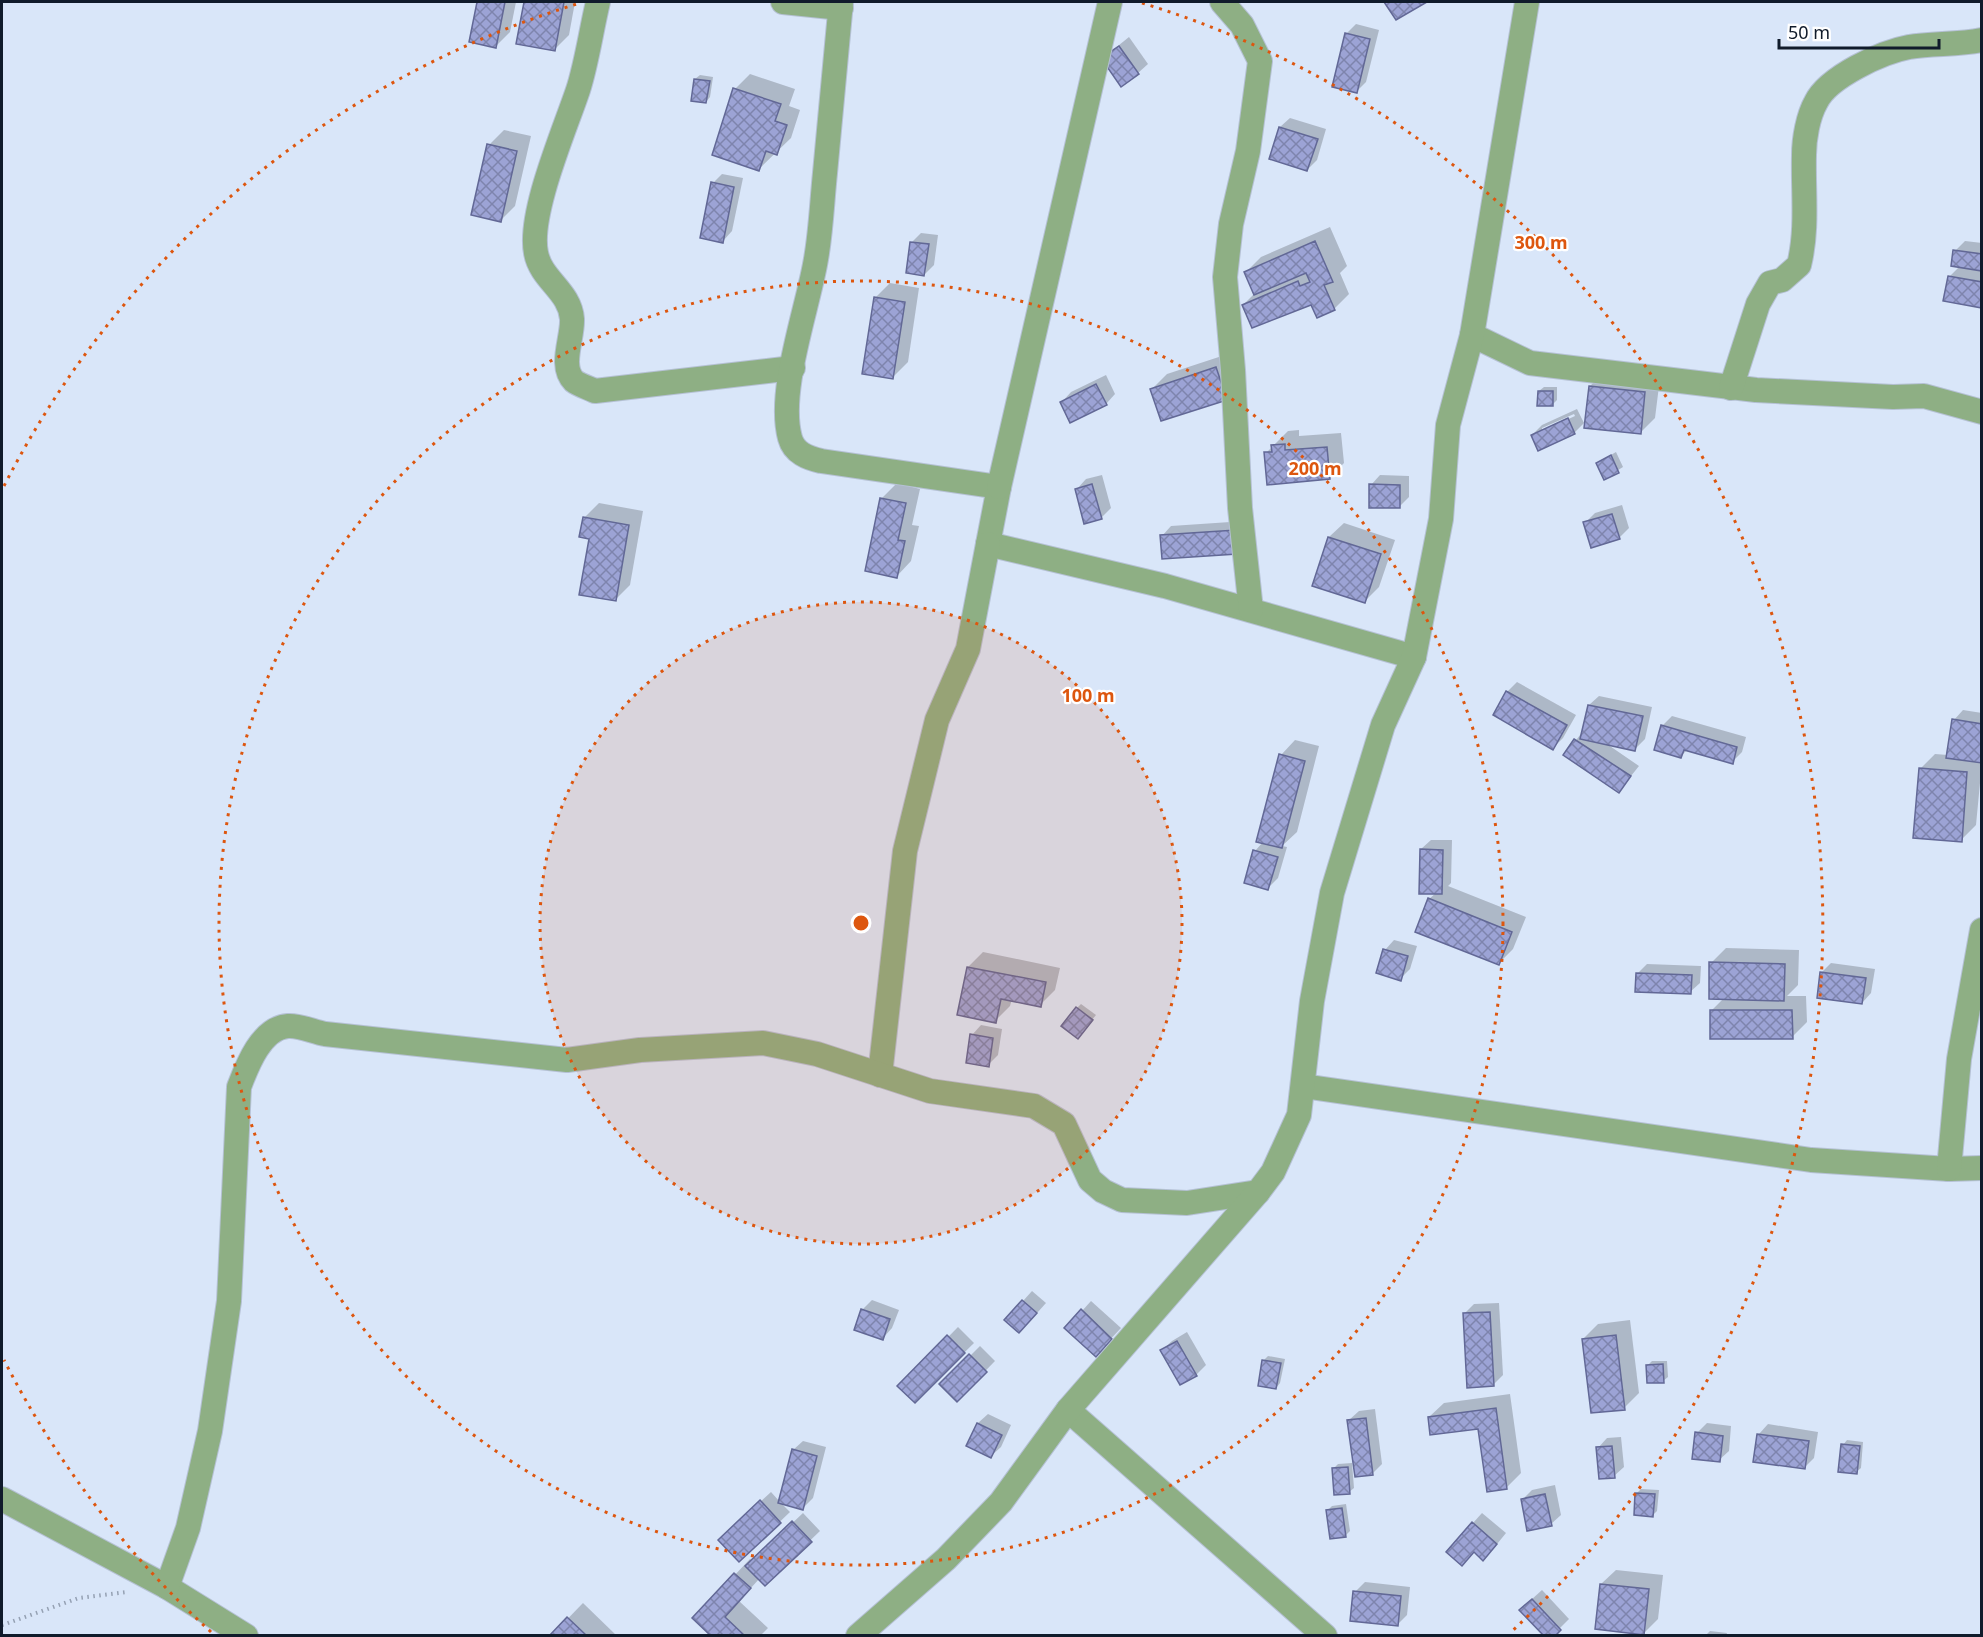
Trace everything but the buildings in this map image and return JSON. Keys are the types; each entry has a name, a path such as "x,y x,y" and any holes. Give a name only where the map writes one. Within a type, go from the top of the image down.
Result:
{"street":[{"path":"598,2 579,88 546,182 536,231 536,252 543,271 568,300 572,320 567,367 574,381 595,391 793,368"},
{"path":"783,2 841,5 816,259 793,368 789,428 791,441 797,450 808,458 999,487"},
{"path":"880,1075 905,851 937,720 968,649 999,487 1110,2"},
{"path":"1222,2 1242,25 1260,61 1248,151 1231,224 1225,277 1240,508 1251,610"},
{"path":"858,1635 946,1559 1000,1502 1068,1410 1258,1192 1273,1172 1299,1115 1312,1001 1332,893 1383,725 1414,657 1441,519 1448,425 1472,335 1527,2"},
{"path":"1731,388 1758,304 1770,283 1782,280 1799,265 1805,212 1804,153 1816,102 1826,88 1861,65 1908,47 1982,40"},
{"path":"1472,335 1530,363 1731,388 1893,397 1924,396 1982,412"},
{"path":"988,544 1165,586 1414,657"},
{"path":"1949,1169 1959,1059 1982,930"},
{"path":"167,1587 188,1528 210,1431 229,1301 239,1086 247,1065 273,1032 288,1026 325,1034 567,1060 640,1050 763,1043 818,1054 930,1091 1034,1106 1050,1113 1064,1124 1090,1180 1102,1191 1122,1200 1187,1203 1258,1192"},
{"path":"1303,1086 1810,1160 1949,1169 1982,1168"},
{"path":"1068,1410 1325,1635"},
{"path":"2,1499 167,1587 246,1635"}],"path":[{"path":"2,1626 12,1620 79,1598 167,1587"}]}
